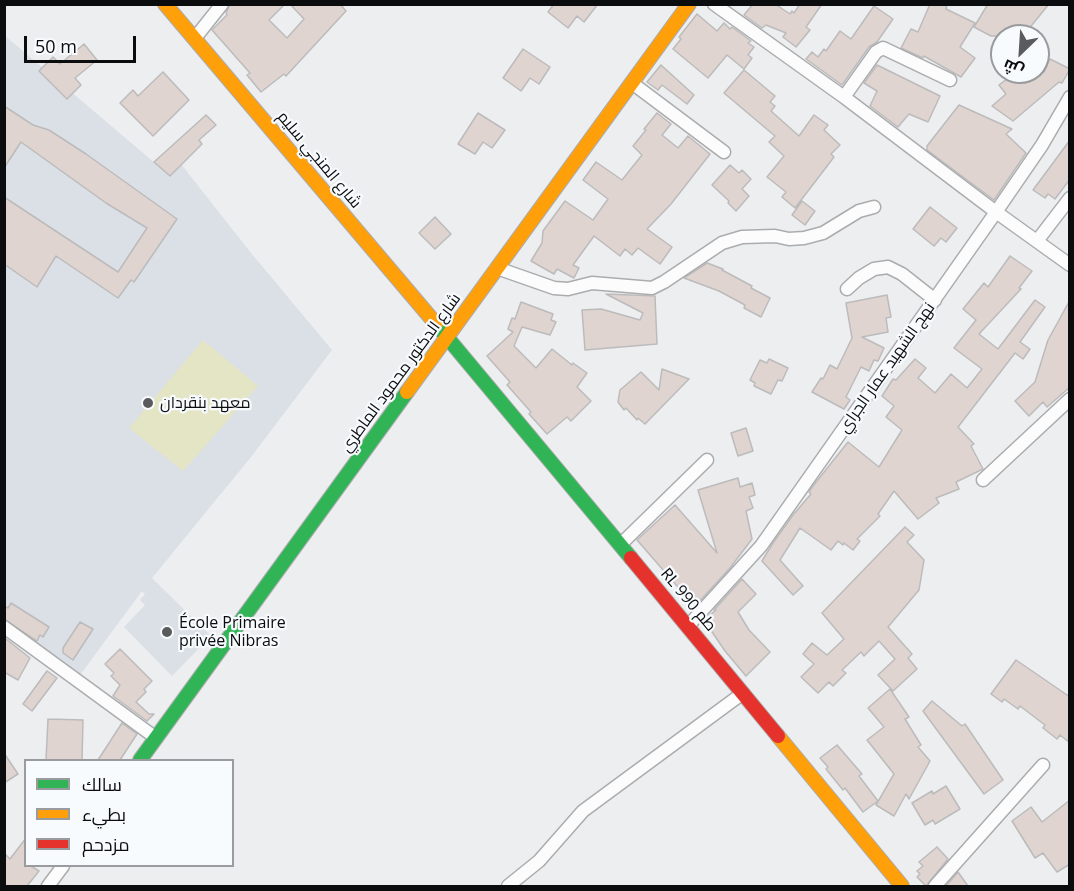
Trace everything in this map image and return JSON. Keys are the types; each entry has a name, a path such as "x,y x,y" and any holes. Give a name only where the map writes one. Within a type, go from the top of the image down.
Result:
{"street":[{"name":"شارع المنجي سليم","path":"165,4 447,337"},
{"path":"195,39 222,4"},
{"name":"شارع الدكتور محمود الماطري","path":"141,759 689,4"},
{"path":"714,4 844,97 1070,265"},
{"path":"844,97 876,52 883,48 950,80"},
{"path":"632,83 723,152"},
{"name":"نهج الشهيد عمار الجراي","path":"688,626 761,546 996,212 1042,145 1070,97"},
{"path":"1037,241 1070,198"},
{"path":"497,268 554,288 568,289 592,283 652,288 722,243 742,237 804,238 823,233 860,211 874,207"},
{"path":"847,289 874,269 888,267 902,274 935,300"},
{"name":"RL طم 990","path":"447,337 902,886"},
{"path":"983,480 1070,399"},
{"path":"620,545 707,460"},
{"path":"5,627 156,738"},
{"path":"508,886 539,861 583,811 743,693"},
{"path":"935,886 1043,765"},
{"path":"48,886 62,867"}],"shaded area":[{"name":"معهد بنقردان","path":"4,35 169,175 181,164 332,350 251,457 152,578 211,636 172,676 124,627 145,605 140,600 145,594 142,591 80,675 5,621"}],"green space":[{"path":"203,340 258,386 183,471 129,428"}],"building":[{"path":"230,4 285,4 269,20 287,38 304,19 290,4 340,4 346,11 286,76 284,74 261,92 247,75 250,73 212,30 227,15"},
{"path":"554,4 598,4 584,22 577,16 568,28 548,12"},
{"path":"753,4 775,4 790,14 792,11 794,13 800,4 822,4 806,27 810,30 796,47 783,37 786,33 766,25 762,28 744,15"},
{"path":"930,4 947,4 946,9 975,23 960,47 975,58 961,77 924,56 923,58 901,48 911,29 918,32"},
{"path":"988,4 1049,4 1033,24 990,24 990,35 974,27"},
{"path":"874,6 893,19 877,42 869,47 842,85 806,59 812,52 818,57 824,49 826,51 840,31 851,39"},
{"path":"697,14 717,31 724,23 751,41 748,43 754,47 748,55 752,58 744,69 727,55 708,78 673,49 681,39 679,37"},
{"path":"84,44 97,60 75,78 81,85 67,99 39,71 53,57 60,64"},
{"path":"523,49 550,67 539,84 530,78 521,91 503,78"},
{"path":"1050,59 1070,69 1062,83 1059,82 1013,121 992,106 1006,94 999,85 1050,84"},
{"path":"661,65 694,95 687,104 662,85 658,90 647,82"},
{"path":"877,65 940,96 928,122 909,114 898,127 870,106 877,91 864,83"},
{"path":"744,70 775,96 770,102 775,106 771,111 799,136 814,115 828,125 824,130 840,145 831,154 834,157 795,208 782,197 786,192 767,177 784,156 769,142 775,136 724,93"},
{"path":"163,72 189,100 153,136 120,103 133,90 138,96"},
{"path":"959,105 1012,129 1006,134 1026,153 994,200 927,150 927,146"},
{"path":"4,106 33,125 49,130 86,154 177,219 134,282 131,280 118,298 56,256 37,287 4,264 4,197 118,272 147,228 106,203 21,142 4,168"},
{"path":"478,113 505,130 492,148 483,142 475,154 458,144"},
{"path":"657,113 671,124 662,135 678,148 688,136 710,154 671,204 647,229 672,247 660,264 638,248 632,255 625,249 620,256 594,236 573,265 579,268 574,278 557,269 554,274 531,261 542,243 543,231 565,201 593,220 608,199 583,180 596,162 622,180 642,155 633,146"},
{"path":"206,115 216,125 199,140 202,144 170,176 154,162"},
{"path":"1070,140 1070,179 1055,199 1048,194 1045,198 1033,190"},
{"path":"730,165 739,173 742,170 751,179 742,189 749,196 736,211 712,185"},
{"path":"802,201 815,211 805,225 792,215"},
{"path":"930,207 957,228 946,242 941,238 934,246 913,229"},
{"path":"435,217 451,234 435,249 419,233"},
{"path":"1010,256 1032,271 1019,288 1021,289 979,334 998,349 1035,300 1045,307 1020,342 1030,349 1023,359 1015,353 958,427 974,444 971,446 983,469 956,482 959,489 936,498 939,503 918,519 894,491 878,514 880,516 857,539 860,541 853,550 838,541 831,550 800,528 780,560 803,586 793,595 762,561 773,543 811,494 809,492 813,486 848,442 879,467 902,430 886,417 894,406 882,396 893,379 896,380 915,359 926,368 918,378 935,393 951,374 967,388 982,369 954,348 976,320 963,309 984,283 988,287"},
{"path":"707,263 723,269 770,298 761,317 719,291 684,278"},
{"path":"606,294 655,296 657,344 585,350 582,310 601,309 640,320 643,313"},
{"path":"887,295 891,317 886,318 888,332 862,337 884,348 878,361 874,360 869,371 861,367 846,397 850,400 844,409 812,392 821,378 823,379 830,365 837,369 852,338 846,303"},
{"path":"1070,300 1070,387 1047,407 1043,402 1029,416 1015,401 1035,382 1048,340"},
{"path":"521,302 553,314 551,320 556,322 550,335 522,327 514,346 536,368 552,349 572,365 573,363 587,373 577,387 591,401 571,421 567,417 547,434 507,385 510,382 487,356 513,332 508,329 512,318 515,319"},
{"path":"769,359 788,368 782,381 778,380 771,394 754,386 755,383 750,380 760,360 767,363"},
{"path":"662,369 689,379 645,424 638,418 637,420 626,408 624,410 618,402 620,390 641,372 659,390"},
{"path":"746,428 753,451 738,456 731,433"},
{"path":"738,478 740,487 752,483 755,495 749,497 753,508 746,511 752,539 730,568 697,604 691,602 637,540 675,505 717,553 698,490"},
{"path":"905,527 914,535 907,542 924,560 919,590 888,627 912,654 908,658 917,669 893,691 878,675 895,659 879,641 864,656 861,652 842,670 846,673 833,686 829,682 818,693 801,677 814,664 803,654 812,643 827,655 844,639 822,613"},
{"path":"742,579 756,594 738,612 749,630 770,652 746,676 725,651 704,620 716,610 714,610"},
{"path":"11,603 49,627 43,637 40,635 37,641 4,619 4,606 8,608"},
{"path":"80,622 93,629 73,660 63,653 63,648"},
{"path":"6,639 30,658 18,680 4,672 4,642"},
{"path":"120,649 152,681 144,689 146,692 136,702 149,714 154,714 147,721 113,696 120,685 111,676 114,673 105,664"},
{"path":"1016,660 1070,697 1070,743 1060,735 1057,739 1043,728 1045,725 1020,706 1018,709 1004,699 1002,702 991,694"},
{"path":"47,671 57,678 32,711 23,704"},
{"path":"890,689 909,717 905,719 921,745 918,747 930,761 909,799 906,794 894,816 876,805 894,774 867,740 884,727 868,708"},
{"path":"932,701 962,726 965,724 1003,780 984,794 923,711"},
{"path":"48,719 83,720 82,759 46,759"},
{"path":"122,723 137,734 121,759 99,759"},
{"path":"837,745 862,774 859,776 878,801 863,812 845,788 843,790 826,769 828,767 820,758"},
{"path":"4,753 18,774 4,783"},
{"path":"946,786 960,809 935,824 933,820 925,825 912,803"},
{"path":"1070,800 1070,864 1057,872 1043,853 1035,858 1012,821 1031,807 1042,822"},
{"path":"24,841 24,867 33,867 39,871 27,886 4,886 4,853 10,859"},
{"path":"937,847 948,859 926,886 917,877 920,874 917,871 923,866 919,862"},
{"path":"958,872 968,886 946,886"}],"traffic: fast":[{"path":"436,324 631,558"},
{"path":"141,759 407,392"}],"traffic: slow":[{"path":"165,4 436,324"},
{"path":"407,392 689,4"},
{"path":"778,736 902,886"}],"traffic: jam":[{"path":"631,558 778,736"}],"place":[{"name":"معهد بنقردان","path":"148,403"},
{"name":"École Primaire privée Nibras","path":"167,632"}]}
